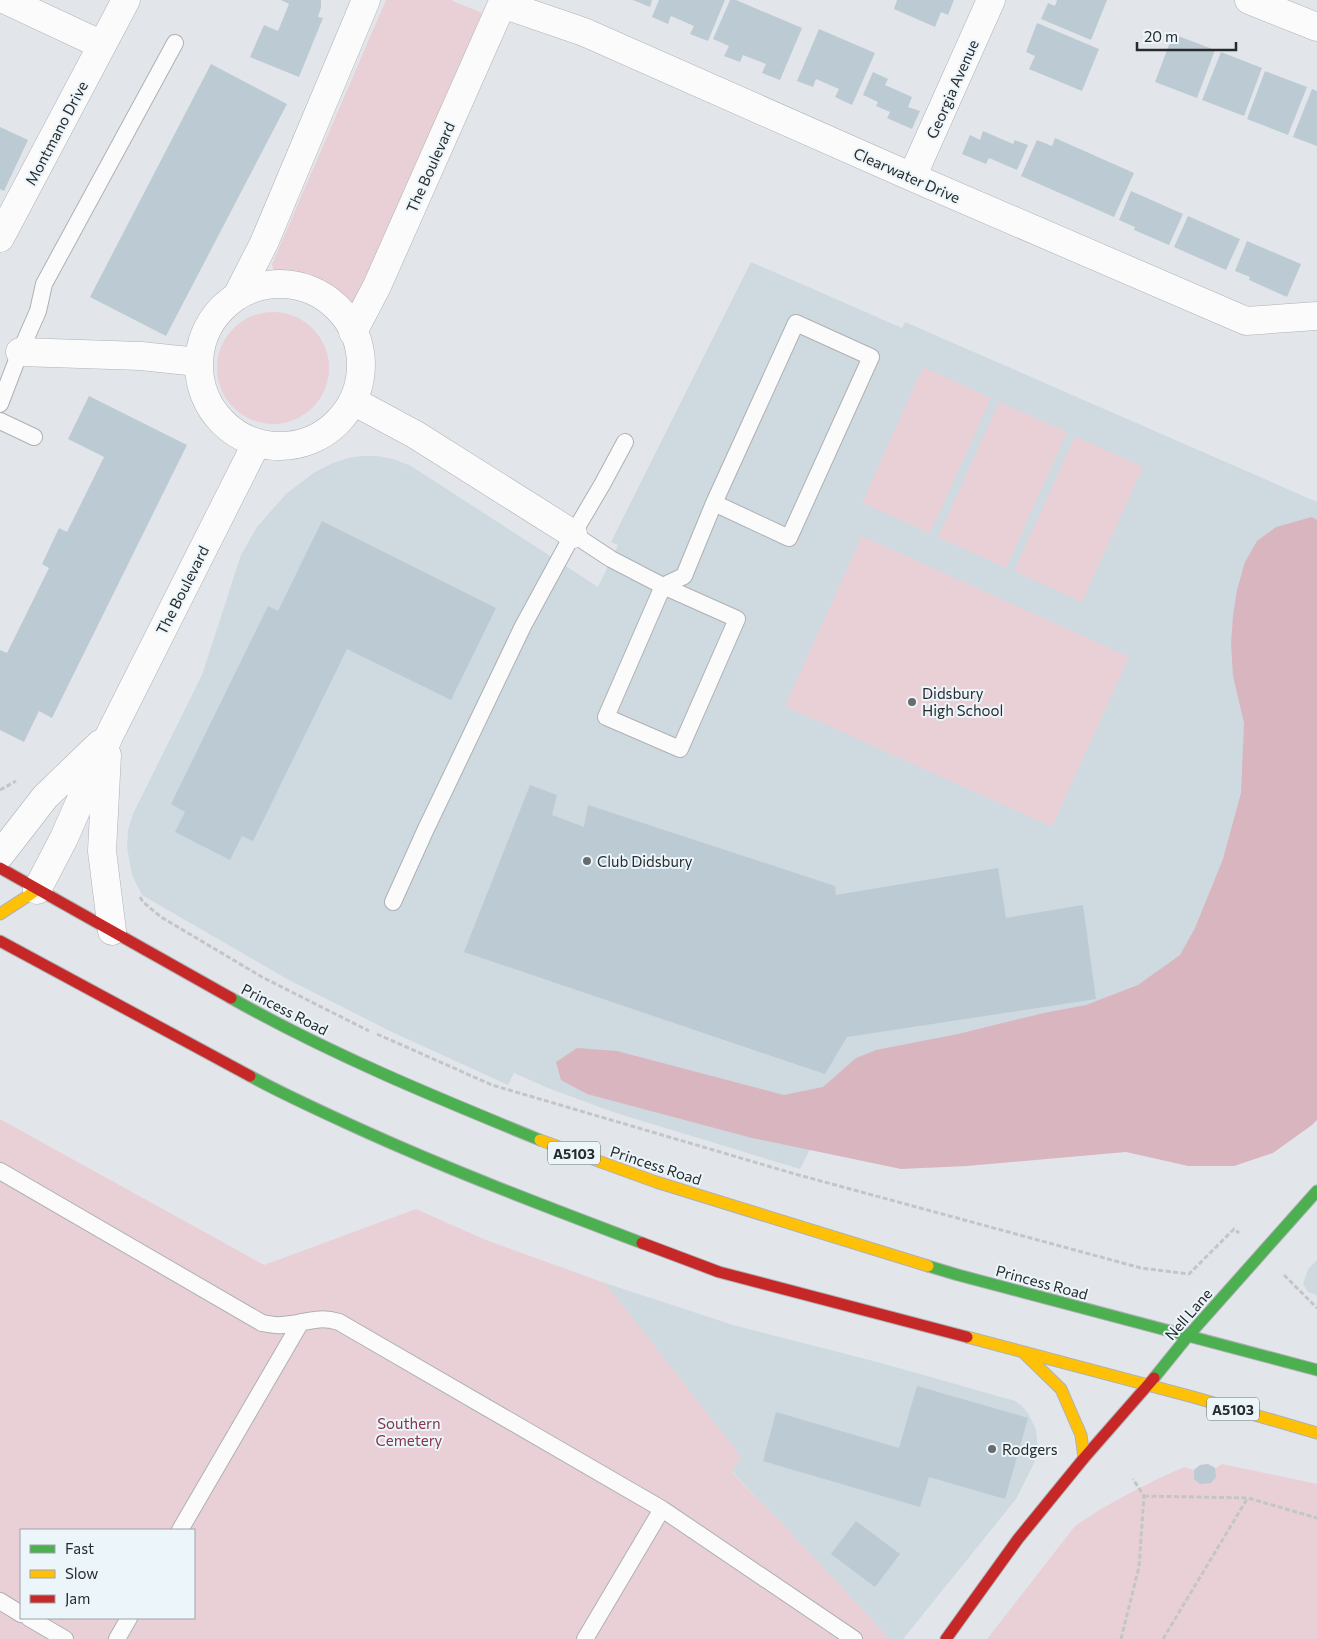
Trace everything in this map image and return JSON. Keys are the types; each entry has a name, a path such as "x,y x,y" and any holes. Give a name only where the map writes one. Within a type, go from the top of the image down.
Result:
{"main road":[{"name":"Princess Road","path":"0,868 234,1000 316,1042 437,1098 557,1147 656,1182 958,1275 1317,1370"},
{"path":"0,914 37,890"},
{"name":"A5103","path":"0,941 279,1092 419,1156 526,1199 719,1272 1148,1385 1317,1433"},
{"name":"Nell Lane","path":"946,1639 1018,1539 1084,1458 1188,1336 1317,1191"},
{"path":"1024,1353 1061,1389 1081,1435 1084,1458"}],"street":[{"path":"6,0 102,45"},
{"name":"Montmano Drive","path":"3,226 126,0"},
{"path":"238,294 264,243 366,0"},
{"name":"Georgia Avenue","path":"912,177 991,0"},
{"path":"1249,0 1317,27"},
{"name":"Clearwater Drive","path":"502,2 584,32 912,177 1246,321 1317,316"},
{"name":"The Boulevard","path":"353,332 376,286 502,2"},
{"path":"285,283 308,288 330,300 346,318 358,339 361,364 358,388 348,410 332,428 309,442 282,448 256,444 232,432 212,413 201,388 198,362 203,335 217,312 238,294 260,285 285,283"},
{"path":"20,352 141,356 198,362"},
{"path":"352,401 416,435 573,534"},
{"name":"The Boulevard","path":"37,890 64,838 109,736 256,444"},
{"name":"The Boulevard","path":"0,855 45,796 109,736"},
{"name":"The Boulevard","path":"109,736 102,851 112,931"}],"lane":[{"path":"0,404 38,311 44,284 175,43"},
{"path":"573,534 611,559 664,586 737,619 680,749 606,716 664,586 684,576 714,503 796,323 871,357 789,538 714,503"},
{"path":"0,421 34,437"},
{"path":"393,902 523,626 573,534 604,483 625,442"},
{"path":"0,1171 262,1323 282,1325 319,1318 328,1318 339,1322 662,1508 854,1639"},
{"path":"181,1529 302,1322"},
{"path":"585,1639 662,1508"},
{"path":"0,1601 20,1613"},
{"path":"30,1619 65,1639"},
{"path":"117,1639 128,1619"}],"path":[{"path":"0,790 21,778"},
{"path":"138,894 143,902 161,917 262,977 369,1031 492,1084 795,1174 1141,1268 1189,1274 1234,1229"},
{"path":"1121,1639 1139,1567 1144,1496 1133,1479"},
{"path":"1144,1496 1248,1498 1317,1518"},
{"path":"1163,1639 1248,1498"}],"shaded area":[{"name":"Didsbury High School","path":"751,262 902,328 905,322 1317,502 1317,587 1190,956 1151,986 841,1087 800,1169 613,1112 514,1073 508,1085 392,1032 289,980 142,895 132,875 127,847 128,830 133,814 202,675 241,555 257,527 286,494 315,472 348,458 377,456 393,459 411,466 598,587 618,545 611,542"},
{"path":"1312,517 1317,520 1317,1120 1312,1125 1273,1153 1234,1166 1188,1166 1126,1152 967,1166 901,1169 752,1138 587,1094 561,1080 556,1062 577,1048 617,1051 784,1095 823,1087 856,1058 876,1050 958,1034 1086,1005 1138,985 1180,955 1195,928 1223,859 1241,793 1244,723 1233,676 1231,644 1237,590 1245,562 1257,541 1276,527"},
{"path":"1317,1260 1317,1295 1308,1292 1303,1284 1308,1269"},
{"path":"605,1283 733,1325 881,1363 1015,1401 1028,1413 1036,1430 1038,1451 1034,1463 1016,1499 903,1639 890,1639 732,1471"}],"green space":[{"path":"386,0 451,0 482,13 357,300 349,303 319,281 300,274 278,272 273,269 272,264"},
{"path":"273,312 295,316 313,328 325,346 329,368 325,390 313,408 295,420 273,424 251,420 233,408 221,390 217,368 221,346 233,328 251,316"},
{"path":"923,367 991,398 930,533 862,503"},
{"path":"999,402 1067,432 1006,568 938,537"},
{"path":"1075,436 1143,467 1082,602 1014,571"},
{"path":"862,536 1129,657 1052,827 785,706"},
{"name":"Southern Cemetery","path":"0,1119 264,1265 416,1209 486,1240 605,1283 741,1456 732,1472 890,1639 0,1639"},
{"path":"1208,1464 1216,1468 1222,1464 1317,1484 1317,1639 987,1639 1075,1526 1114,1501 1170,1473 1184,1467 1194,1470 1200,1465"}],"building":[{"path":"281,0 321,0 318,17 323,18 299,77 250,57 264,25 278,31 289,4"},
{"path":"633,0 652,0 650,7"},
{"path":"659,0 725,0 708,41 690,34 694,26 671,16 668,24 652,17"},
{"path":"730,0 736,0 802,28 780,80 762,73 766,64 743,55 740,62 724,56 729,46 713,39"},
{"path":"897,0 954,0 948,15 941,12 935,27 894,9"},
{"path":"1057,0 1107,0 1091,40 1041,19 1048,3 1055,6"},
{"path":"1037,23 1099,49 1082,91 1029,69 1035,56 1026,52"},
{"path":"819,29 875,53 852,105 835,97 839,89 816,79 813,87 797,81"},
{"path":"1173,34 1215,50 1197,98 1155,82"},
{"path":"1221,52 1262,68 1244,116 1202,100"},
{"path":"211,64 287,104 166,336 90,297"},
{"path":"1265,71 1307,87 1288,135 1247,119"},
{"path":"873,72 888,79 885,85 912,97 908,107 920,111 912,129 887,118 890,112 876,106 878,102 863,95"},
{"path":"1312,89 1317,91 1317,146 1293,137"},
{"path":"0,127 28,140 4,191 0,189"},
{"path":"983,131 1013,144 1015,140 1028,145 1017,170 989,158 986,164 962,154 970,135 980,140"},
{"path":"1055,138 1134,173 1114,217 1021,176 1037,140 1052,146"},
{"path":"1131,191 1183,214 1169,245 1134,230 1135,227 1119,220"},
{"path":"1188,216 1240,239 1226,270 1174,247"},
{"path":"1247,241 1301,264 1287,297 1249,280 1250,277 1235,271"},
{"path":"89,396 187,445 52,718 39,711 24,742 0,730 0,650 7,653 49,568 42,564 59,528 67,532 104,457 68,439"},
{"path":"322,521 496,608 451,700 347,649 253,841 242,836 230,860 175,832 185,812 171,804 268,606 278,611"},
{"path":"530,785 557,795 552,815 584,827 588,805 835,886 836,895 998,868 1006,918 1083,905 1096,999 847,1037 825,1074 464,952"},
{"path":"917,1386 1028,1418 1005,1499 929,1477 920,1507 763,1461 776,1412 899,1448"},
{"path":"1208,1464 1215,1468 1216,1477 1211,1483 1200,1484 1194,1479 1194,1470 1200,1465"},
{"path":"856,1521 900,1554 875,1587 831,1554"}],"traffic: fast":[{"path":"231,998 306,1038 345,1056 422,1091 540,1140"},
{"path":"250,1076 388,1142 532,1201 642,1243"},
{"path":"1154,1378 1188,1336 1317,1191"},
{"path":"928,1266 1317,1370"}],"traffic: slow":[{"path":"0,914 37,890"},
{"path":"540,1140 656,1182 928,1266"},
{"path":"967,1337 1193,1397 1317,1433"},
{"path":"1024,1353 1061,1389 1081,1435 1084,1458"}],"traffic: jam":[{"path":"0,868 231,998"},
{"path":"0,941 250,1076"},
{"path":"642,1243 719,1272 967,1337"},
{"path":"946,1639 1018,1539 1084,1458 1154,1378"}],"place":[{"name":"Didsbury High School","path":"912,702"},
{"name":"Club Didsbury","path":"587,861"},
{"name":"Rodgers","path":"992,1449"}]}
